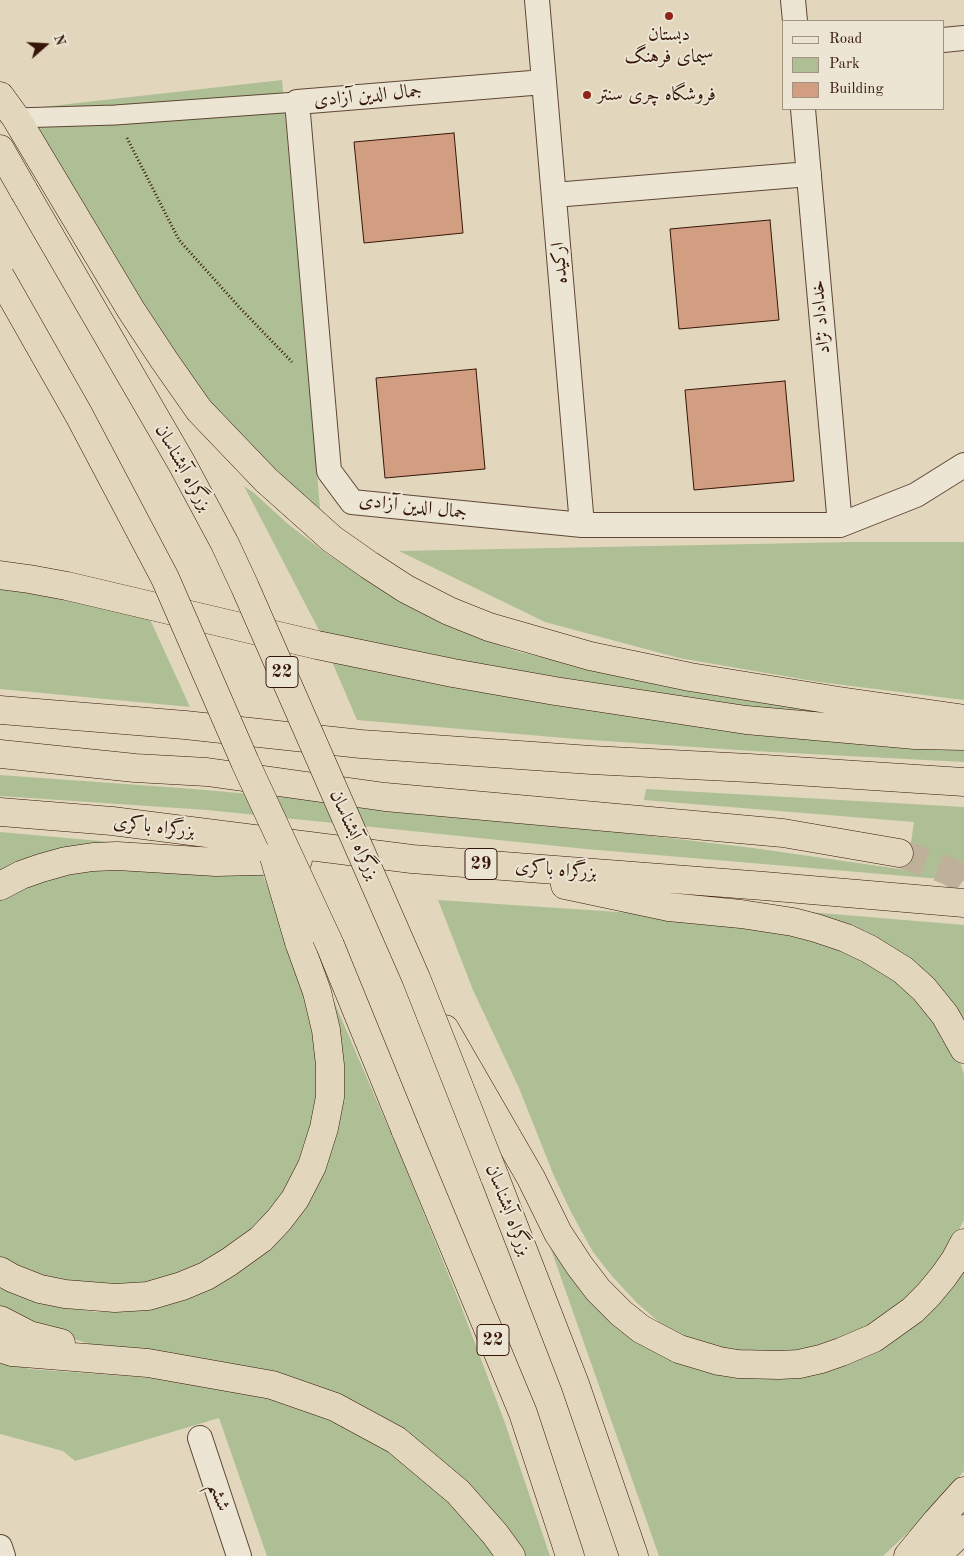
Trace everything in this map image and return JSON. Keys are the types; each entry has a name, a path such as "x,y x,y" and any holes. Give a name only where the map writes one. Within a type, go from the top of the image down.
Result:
{"highway":[{"path":"0,96 16,118 131,310 199,410 266,480 324,532 406,589 449,611 489,627 590,656 690,677 964,719"},
{"name":"بزرگراه آبشناسان","path":"0,149 181,462 225,544 257,614 416,978 575,1384 634,1556"},
{"name":"22","path":"0,276 79,415 166,578 245,762 330,946 523,1413 570,1556"},
{"path":"0,575 67,586 443,671 546,689 746,720 914,735 964,736"},
{"path":"0,710 185,725 361,744 591,760 964,782"},
{"path":"0,754 135,768 207,772 385,797 783,833 899,853"},
{"path":"0,1271 40,1289 65,1294 115,1298 148,1296 182,1286 206,1276 261,1239 295,1199 312,1166 324,1128 330,1097 330,1065 326,1030 317,992 299,942 245,762"},
{"name":"بزرگراه باکری","path":"0,812 112,821 400,858 964,903"},
{"path":"0,886 41,868 66,861 93,857 117,856 216,862 400,858"},
{"path":"458,862 669,907 733,913 793,922 846,938 869,949 903,970 924,988 944,1015 964,1049"},
{"path":"416,978 531,1178 558,1233 579,1265 598,1290 621,1313 640,1329 661,1340 698,1356 738,1364 799,1364 822,1359 863,1344 913,1310 943,1276 964,1243"},
{"path":"0,1320 29,1335 148,1363 272,1385 335,1407 396,1440 458,1492 495,1534 511,1556"},
{"path":"0,1348 12,1352 148,1363"},
{"path":"908,1556 964,1491"},
{"path":"936,1556 964,1530"}],"street":[{"name":"ارکیده","path":"537,0 582,525"},
{"path":"793,0 795,20"},
{"path":"944,40 964,38"},
{"name":"جمال الدین آزادی","path":"544,82 297,102 329,470 352,502 582,525 840,524 916,495 964,465"},
{"path":"16,118 115,115 297,102"},
{"name":"خداداد نژاد","path":"803,110 840,524"},
{"path":"554,195 808,174"},
{"name":"ششم","path":"200,1438 239,1556"},
{"path":"0,1547 3,1556"}],"path":[{"path":"115,115 179,240 240,308 294,364 321,384"}],"green space":[{"path":"282,80 321,519 229,429 178,365 32,124 42,107"},
{"path":"244,486 288,524 327,554 379,588 434,618 474,636 519,652 599,670 964,728 692,701 323,638"},
{"path":"854,542 964,542 964,700 819,682 679,658 545,622 399,551"},
{"path":"0,587 148,615 190,707 0,689"},
{"path":"330,657 964,748 964,762 753,751 576,739 357,720"},
{"path":"0,775 194,789 460,813 753,848 907,870 914,822 644,800 646,789 964,807 964,881 586,849 207,810 0,796"},
{"path":"0,832 112,842 163,850 0,872"},
{"path":"92,865 262,873 292,948 317,1026 320,1100 302,1163 268,1217 236,1246 172,1279 114,1287 58,1283 0,1258 0,897 21,885"},
{"path":"438,900 738,920 843,947 884,970 923,1004 958,1056 964,1074 964,1220 952,1244 909,1300 848,1339 777,1356 706,1347 668,1330 637,1303 612,1276 593,1252 571,1212 554,1176 519,1088 473,990"},
{"path":"666,900 964,925 964,1026 913,965"},
{"path":"311,948 404,1164 461,1306 505,1423 550,1556 524,1556 411,1441 143,1353 90,1344 21,1323 0,1312 0,1284 38,1301 58,1307 97,1312 147,1309 192,1297 210,1289 325,1165"},
{"path":"541,1221 618,1325 793,1375 964,1266 964,1471 931,1511 883,1556 659,1556"},
{"path":"0,1360 30,1369 207,1382 265,1394 327,1416 377,1444 420,1473 466,1518 499,1556 267,1556 219,1418 75,1461 63,1451 0,1434"}],"building":[{"path":"454,133 463,233 364,243 354,142"},
{"path":"770,220 779,320 679,329 670,229"},
{"path":"476,369 485,469 385,478 376,378"},
{"path":"785,381 794,481 694,490 685,390"}],"tunnel":[{"path":"899,853 949,871 964,881"}],"place":[{"name":"دبستان سیمای فرهنگ","path":"669,16"},
{"name":"فروشگاه چری سنتر","path":"587,95"}]}
